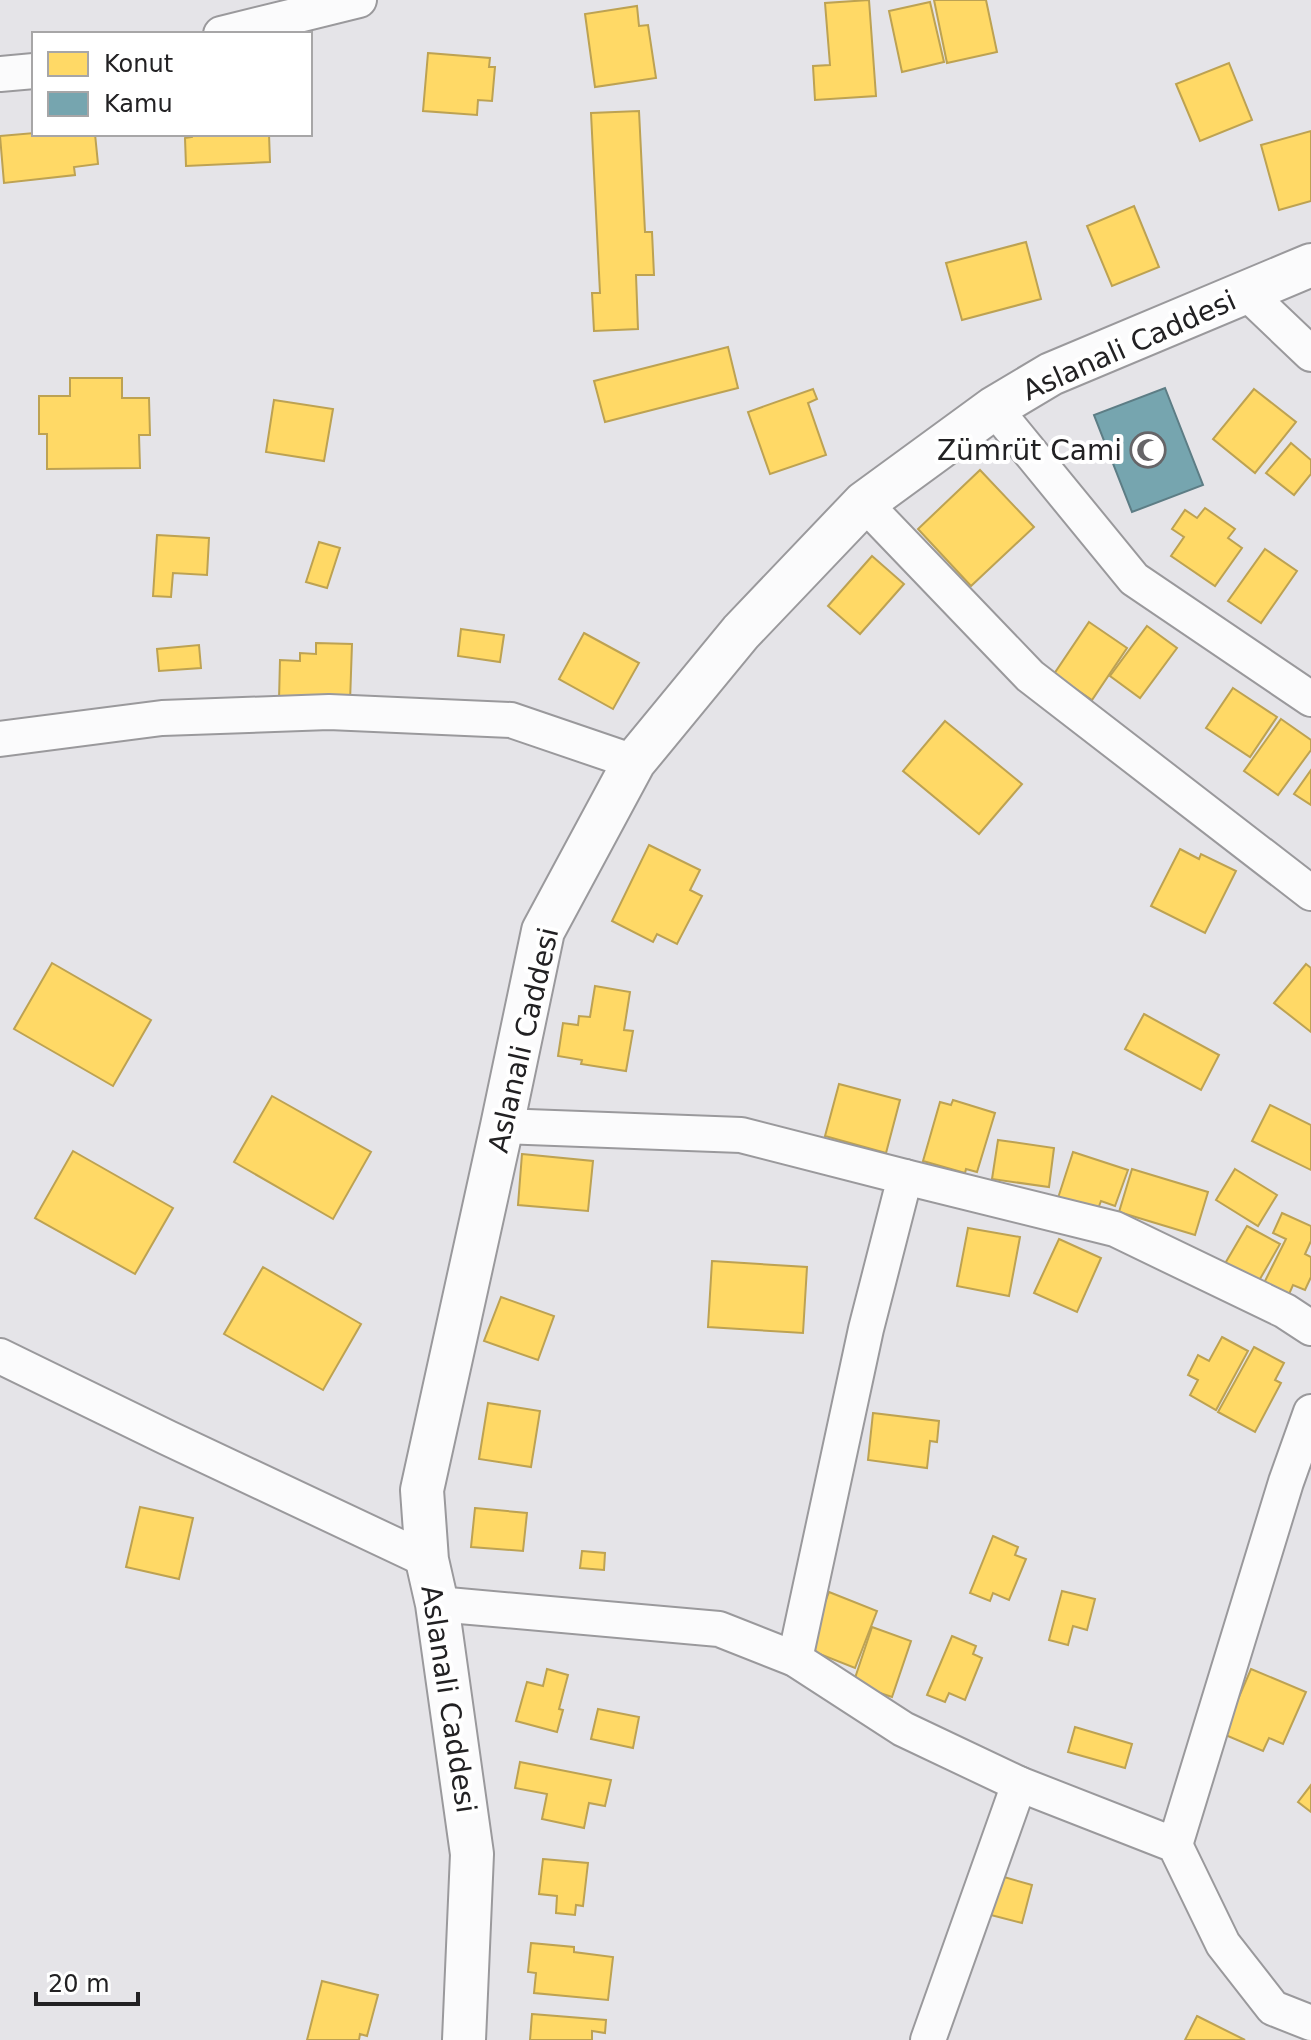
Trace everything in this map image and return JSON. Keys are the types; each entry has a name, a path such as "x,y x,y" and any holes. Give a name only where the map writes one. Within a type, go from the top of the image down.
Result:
{"street":[{"path":"229,32 359,0"},
{"path":"0,74 32,71"},
{"name":"Aslanali Caddesi","path":"464,2040 472,1854 437,1604 427,1560 422,1490 543,931 634,762 741,632 864,503 994,408 1051,374 1311,265"},
{"path":"1247,293 1311,354"},
{"path":"994,408 1134,579 1311,699"},
{"path":"864,503 1030,676 1311,893"},
{"path":"0,739 162,718 329,712 511,720 634,762"},
{"path":"502,1126 741,1135 1115,1229 1285,1311 1311,1328"},
{"path":"795,1659 866,1329 905,1177"},
{"path":"0,1356 427,1560"},
{"path":"1175,1845 1286,1482 1311,1412"},
{"path":"437,1604 719,1629 795,1659 903,1729 1019,1784 1175,1845 1223,1944 1273,2008 1311,2023"},
{"path":"928,2040 1019,1784"}],"building: Konut":[{"path":"869,0 876,96 815,100 813,66 830,65 825,3"},
{"path":"934,0 986,0 997,52 947,63"},
{"path":"930,2 944,62 902,72 889,11"},
{"path":"637,6 639,26 648,25 656,78 595,87 585,14"},
{"path":"428,53 490,58 489,67 495,67 492,101 478,100 477,115 423,111"},
{"path":"1229,63 1252,120 1200,141 1176,84"},
{"path":"639,111 645,232 652,232 654,275 636,275 638,329 594,331 592,293 600,293 591,113"},
{"path":"1311,131 1311,201 1279,210 1261,145"},
{"path":"32,133 32,136 95,136 98,164 74,167 75,175 4,183 0,136"},
{"path":"269,136 270,162 186,166 185,138"},
{"path":"1134,206 1159,267 1112,286 1087,226"},
{"path":"1026,242 1041,299 962,320 946,263"},
{"path":"728,347 738,388 605,422 594,381"},
{"path":"70,378 122,378 122,398 149,398 150,435 139,435 140,468 47,469 47,434 39,434 39,396 70,396"},
{"path":"813,389 817,399 808,403 826,455 770,474 748,412"},
{"path":"1254,389 1296,422 1255,473 1213,439"},
{"path":"274,400 333,409 324,461 266,452"},
{"path":"1291,443 1311,460 1311,474 1294,495 1266,473"},
{"path":"980,470 1034,527 971,586 918,529"},
{"path":"1205,508 1235,529 1228,538 1242,548 1215,586 1171,556 1184,537 1172,529 1185,510 1197,518"},
{"path":"157,535 209,538 207,575 173,573 171,597 153,596"},
{"path":"319,542 340,548 327,588 306,582"},
{"path":"1265,549 1297,571 1261,623 1228,601"},
{"path":"872,556 904,584 860,634 828,606"},
{"path":"1089,622 1127,648 1092,700 1054,674"},
{"path":"1147,626 1177,648 1140,698 1110,676"},
{"path":"461,629 504,635 500,662 458,656"},
{"path":"584,633 639,663 613,709 559,679"},
{"path":"316,643 352,644 350,702 279,700 280,660 300,661 300,653 316,654"},
{"path":"199,645 201,668 159,671 157,649"},
{"path":"1233,688 1277,717 1250,757 1206,728"},
{"path":"1281,719 1311,740 1311,750 1278,795 1244,771"},
{"path":"945,721 1022,784 979,834 903,771"},
{"path":"1311,770 1311,805 1294,794"},
{"path":"649,845 700,870 690,890 702,896 677,944 657,934 653,942 612,921"},
{"path":"1180,849 1199,859 1201,854 1236,871 1205,933 1151,906"},
{"path":"52,963 151,1020 113,1086 14,1029"},
{"path":"1306,964 1311,968 1311,1032 1274,1003"},
{"path":"595,986 630,992 624,1030 633,1031 626,1071 581,1064 582,1060 558,1056 563,1023 578,1025 579,1016 590,1017"},
{"path":"1144,1014 1219,1055 1201,1090 1125,1049"},
{"path":"839,1084 900,1100 886,1153 825,1136"},
{"path":"272,1096 371,1152 333,1219 234,1162"},
{"path":"953,1100 995,1113 977,1172 966,1169 965,1173 923,1161 940,1102 951,1105"},
{"path":"1270,1105 1311,1125 1311,1170 1252,1141"},
{"path":"998,1140 1054,1148 1049,1187 992,1179"},
{"path":"73,1151 173,1208 135,1274 35,1218"},
{"path":"1073,1152 1128,1170 1115,1206 1101,1201 1096,1214 1057,1201"},
{"path":"522,1154 593,1161 588,1211 518,1205"},
{"path":"1132,1169 1208,1192 1195,1235 1119,1212"},
{"path":"1235,1169 1277,1195 1258,1226 1216,1200"},
{"path":"1282,1213 1311,1226 1311,1241 1305,1254 1311,1257 1311,1277 1305,1290 1293,1285 1286,1301 1261,1289 1286,1239 1273,1233"},
{"path":"1247,1226 1280,1244 1256,1286 1223,1267"},
{"path":"968,1228 1020,1237 1009,1296 957,1286"},
{"path":"1059,1239 1101,1258 1077,1312 1034,1293"},
{"path":"712,1261 807,1267 803,1333 708,1327"},
{"path":"263,1267 361,1324 323,1390 224,1334"},
{"path":"501,1297 554,1316 538,1360 484,1341"},
{"path":"1222,1337 1248,1351 1216,1410 1190,1395 1198,1380 1188,1375 1198,1355 1209,1361"},
{"path":"1254,1347 1284,1363 1275,1380 1281,1383 1255,1432 1218,1412"},
{"path":"488,1403 540,1411 531,1467 479,1459"},
{"path":"873,1413 939,1421 937,1442 930,1441 927,1468 868,1460"},
{"path":"140,1507 193,1518 179,1579 126,1567"},
{"path":"475,1508 527,1513 523,1551 471,1547"},
{"path":"993,1536 1018,1547 1015,1555 1026,1559 1009,1600 993,1593 990,1601 970,1593"},
{"path":"582,1551 605,1553 604,1570 580,1568"},
{"path":"1062,1591 1095,1599 1087,1630 1073,1626 1068,1645 1049,1640"},
{"path":"829,1592 877,1611 855,1668 807,1649"},
{"path":"872,1627 911,1641 892,1697 853,1684"},
{"path":"952,1636 976,1646 973,1654 982,1658 965,1700 949,1693 945,1702 927,1695"},
{"path":"547,1669 568,1675 557,1732 516,1721 527,1682 543,1686"},
{"path":"1251,1669 1306,1692 1283,1744 1269,1738 1263,1751 1223,1734"},
{"path":"598,1709 639,1717 633,1748 591,1739"},
{"path":"1075,1727 1132,1744 1125,1768 1068,1752"},
{"path":"520,1762 611,1780 605,1806 589,1803 584,1828 542,1819 547,1794 515,1788"},
{"path":"1311,1785 1311,1812 1298,1802"},
{"path":"543,1859 588,1863 583,1906 576,1905 575,1915 556,1913 557,1896 539,1894"},
{"path":"997,1875 1032,1885 1022,1923 987,1914"},
{"path":"531,1943 574,1947 574,1952 613,1957 608,2000 534,1993 536,1973 528,1972"},
{"path":"322,1981 378,1995 367,2036 360,2034 359,2040 307,2040"},
{"path":"532,2014 606,2020 605,2033 592,2031 592,2040 530,2040"},
{"path":"1197,2016 1245,2040 1185,2040"}],"building: Kamu":[{"name":"Zümrüt Cami","path":"1165,388 1203,485 1132,512 1094,415"}],"place":[{"name":"Zümrüt Cami","path":"1148,450"}]}
